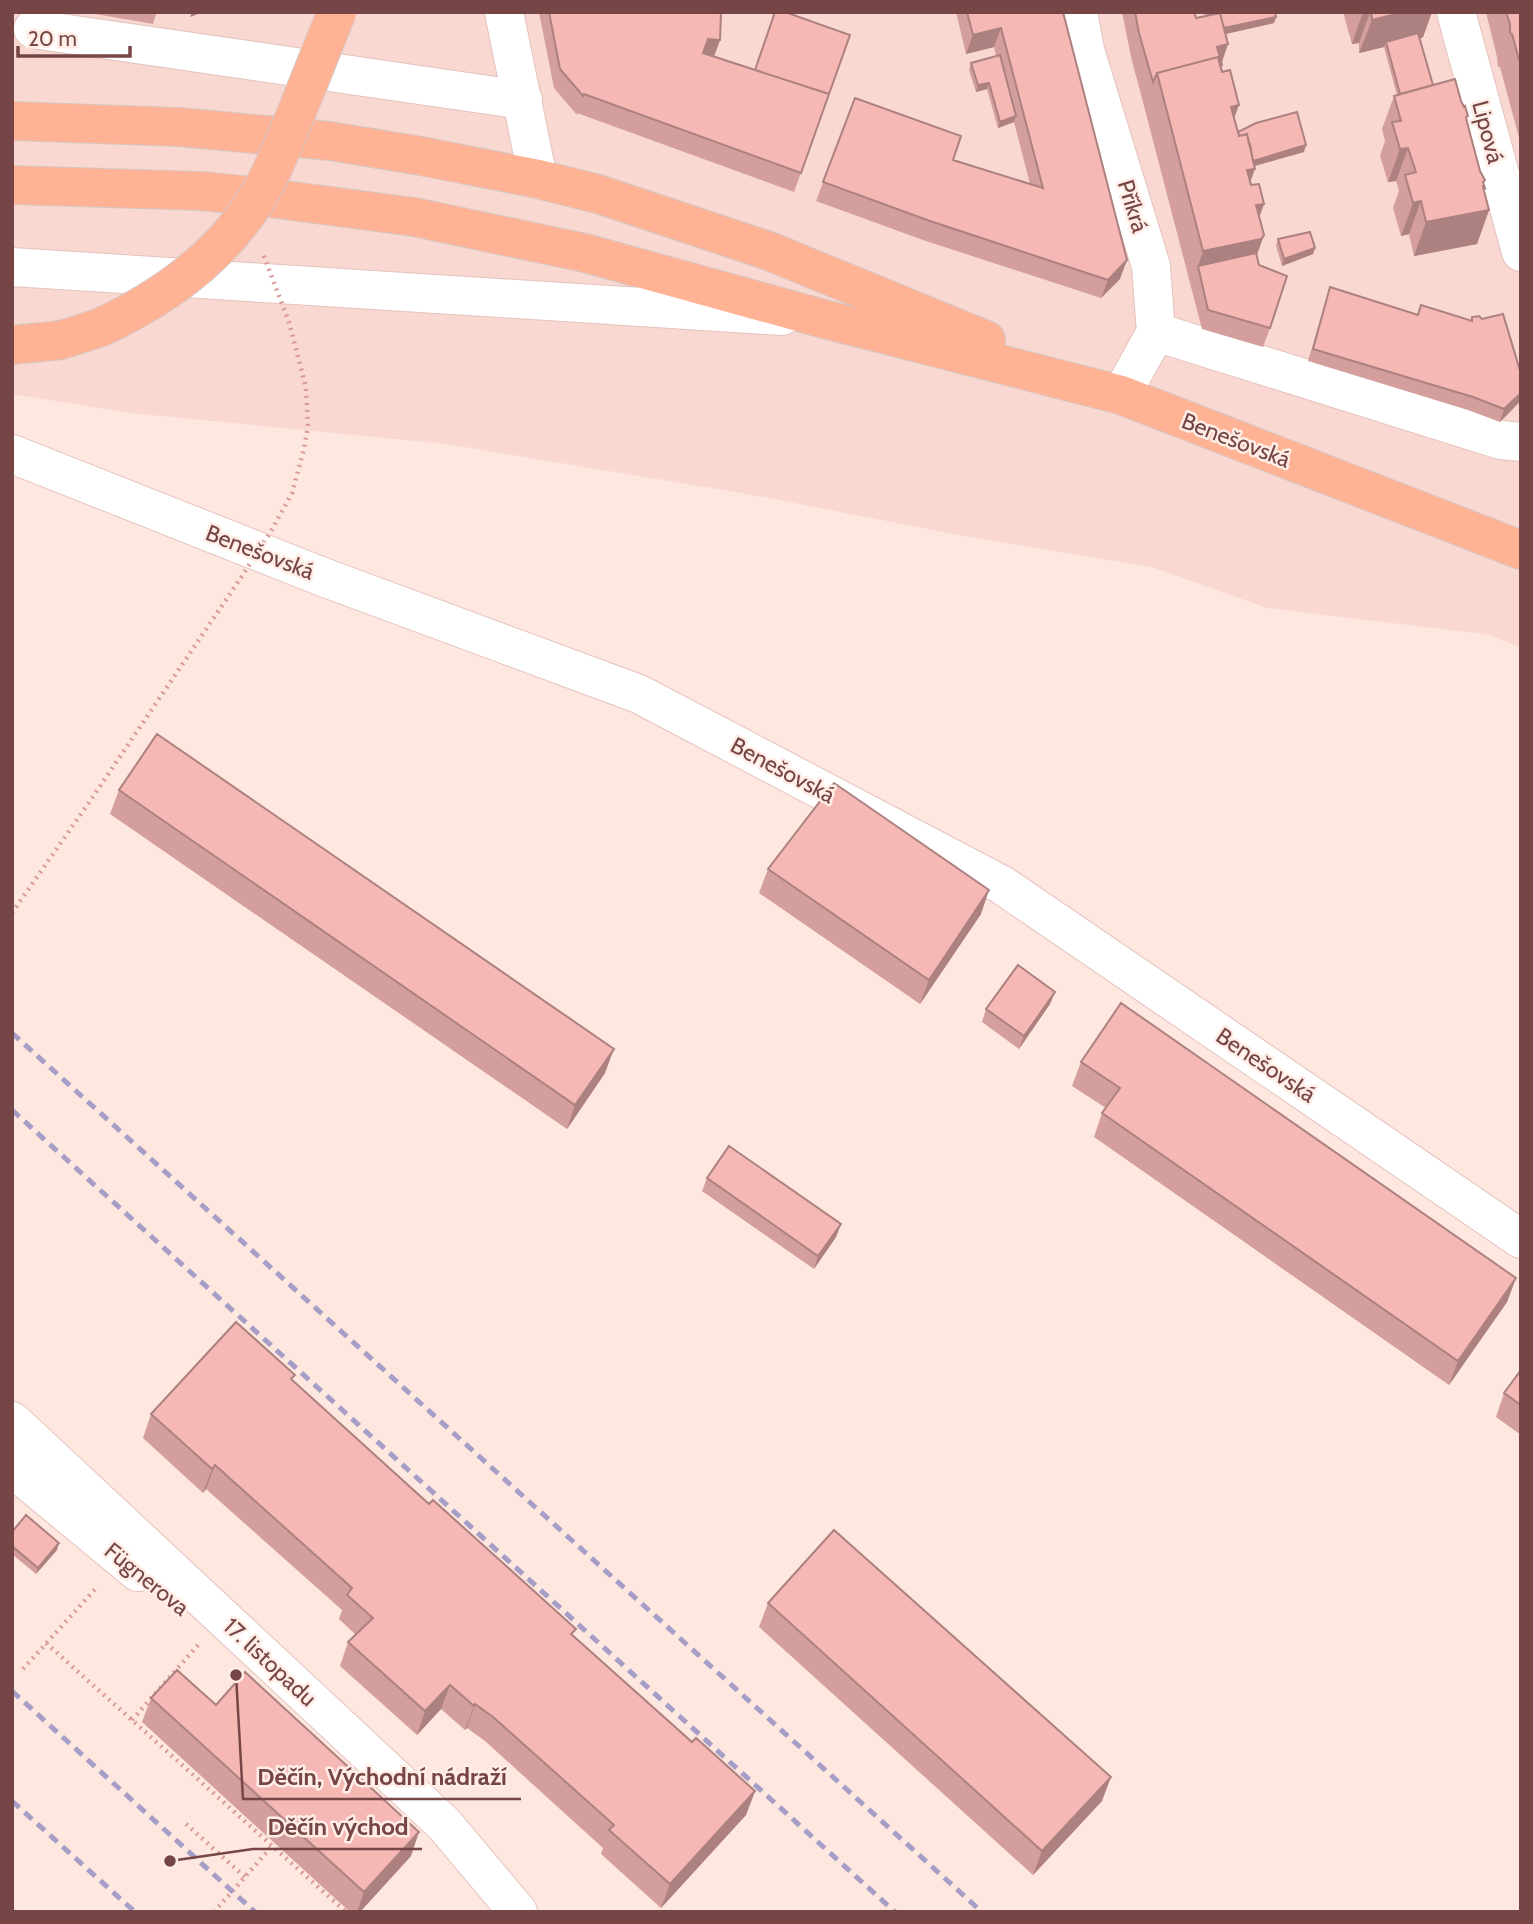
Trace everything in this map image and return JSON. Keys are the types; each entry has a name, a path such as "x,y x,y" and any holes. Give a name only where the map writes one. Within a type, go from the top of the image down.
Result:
{"main road":[{"path":"12,345 61,340 131,314 162,296 209,257 248,211 275,164 337,12"},
{"path":"12,121 179,127 330,141 538,179 598,194 769,251 1121,395"},
{"name":"Benešovská","path":"12,185 201,191 414,218 585,253 824,319 1121,395 1521,550"}],"street":[{"path":"504,12 538,179"},
{"name":"Příkrá","path":"1078,12 1085,50 1151,266 1156,332"},
{"name":"Lipová","path":"1456,12 1521,252"},
{"path":"33,29 523,100"},
{"name":"Benešovská","path":"12,267 824,319"},
{"path":"1121,395 1156,332 1501,440 1521,442"},
{"name":"Benešovská","path":"12,454 310,572 639,694 1002,885 1521,1239"},
{"name":"17. listopadu","path":"12,1421 444,1824 519,1912"},
{"name":"Fügnerova","path":"12,1468 444,1824"}],"path":[{"path":"12,913 240,579 292,493 308,426 306,388 289,322 262,253"},
{"path":"23,1669 122,1559"},
{"path":"131,1720 210,1631"},
{"path":"46,1643 346,1912"},
{"path":"186,1825 245,1877"},
{"path":"214,1912 272,1846"}],"shaded area":[{"path":"12,12 1521,12 1521,648 1491,635 1267,608 1152,567 975,538 742,493 447,444 130,413 12,394"}],"building":[{"path":"549,12 719,12 720,40 708,39 703,53 829,94 801,173 584,94 583,96 560,69"},
{"path":"775,12 785,12 850,35 829,94 755,70"},
{"path":"967,12 1063,12 1127,260 1108,280 823,182 855,98 961,136 953,160 1043,188 1001,28 973,35"},
{"path":"1135,12 1194,12 1196,18 1220,13 1228,44 1217,47 1222,65 1218,57 1157,73 1153,82"},
{"path":"1208,12 1275,12 1276,17 1224,28 1220,13 1209,15"},
{"path":"1371,12 1404,12 1372,20"},
{"path":"1506,12 1521,12 1521,67 1510,33"},
{"path":"1418,33 1433,85 1400,94 1386,42"},
{"path":"1000,55 1016,116 1000,122 989,83 978,85 971,63"},
{"path":"1218,57 1222,72 1230,70 1239,105 1231,107 1239,136 1247,134 1255,169 1247,170 1251,185 1259,184 1264,204 1256,205 1264,235 1261,239 1203,251 1157,73"},
{"path":"1455,79 1468,116 1467,122 1480,171 1485,180 1485,188 1483,187 1489,210 1426,222 1421,201 1413,203 1405,175 1416,172 1408,148 1400,149 1392,122 1401,121 1394,96"},
{"path":"1297,112 1306,145 1253,161 1247,134 1239,136 1238,132 1256,123"},
{"path":"1310,232 1315,248 1284,259 1278,239"},
{"path":"1256,253 1259,265 1287,276 1270,328 1208,310 1198,266"},
{"path":"1330,287 1418,315 1421,305 1472,321 1472,317 1479,316 1482,319 1503,314 1521,374 1521,393 1504,409 1473,397 1313,349"},
{"path":"157,734 614,1049 575,1105 119,790"},
{"path":"834,783 989,890 929,980 768,869"},
{"path":"1018,965 1055,992 1024,1036 986,1009"},
{"path":"1121,1003 1516,1278 1458,1361 1102,1113 1120,1088 1081,1062"},
{"path":"729,1146 841,1224 818,1256 707,1178"},
{"path":"236,1322 295,1375 291,1379 429,1504 433,1500 576,1629 571,1634 692,1742 696,1738 755,1791 670,1884 609,1830 614,1825 493,1717 475,1704 474,1706 450,1685 425,1711 348,1642 373,1618 347,1595 352,1588 215,1465 212,1469 151,1414"},
{"path":"1521,1370 1521,1405 1504,1393"},
{"path":"26,1515 59,1543 38,1568 12,1546 12,1532"},
{"path":"834,1530 1111,1777 1042,1851 768,1603"},
{"path":"177,1670 216,1705 245,1672 419,1832 364,1892 151,1698"}],"railway":[{"path":"12,1033 982,1912"},
{"path":"12,1110 895,1912"},
{"path":"12,1691 255,1912"},
{"path":"12,1801 135,1912"}],"place":[{"name":"Děčín, Východní nádraží","path":"236,1675"},
{"name":"Děčín východ","path":"170,1861"}]}
